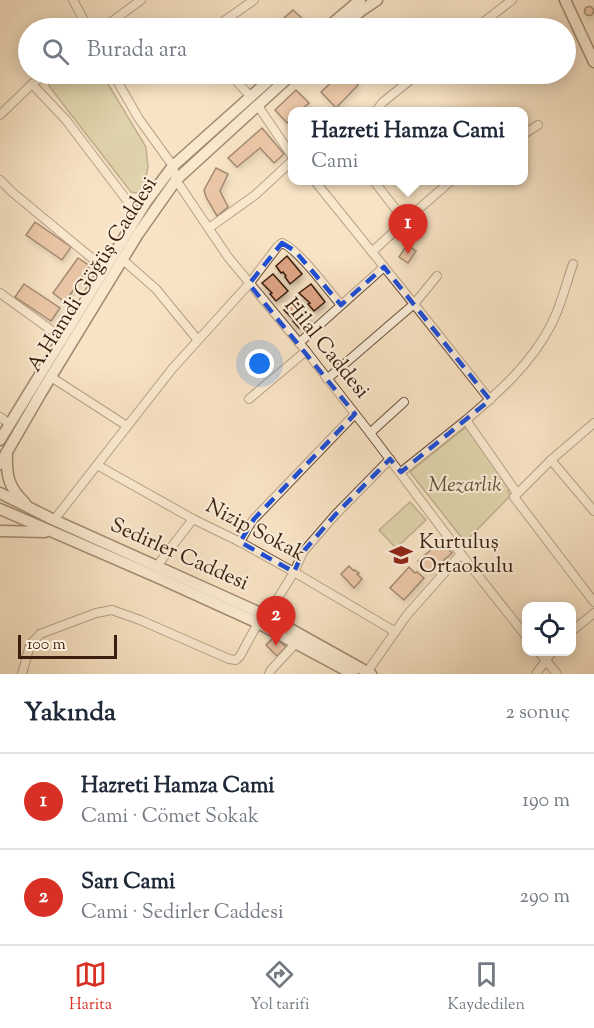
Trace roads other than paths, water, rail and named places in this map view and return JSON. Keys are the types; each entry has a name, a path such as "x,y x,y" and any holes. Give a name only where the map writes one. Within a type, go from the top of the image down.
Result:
{"street":[{"path":"73,0 83,18"},
{"path":"117,18 141,0"},
{"path":"228,18 254,0"},
{"path":"339,18 360,0"},
{"path":"352,18 377,0"},
{"path":"489,18 512,0"},
{"path":"565,0 574,18"},
{"path":"576,23 594,61"},
{"path":"0,115 32,84 66,120 138,215"},
{"name":"Hilal Caddesi","path":"119,84 139,119 173,166 176,180 228,257 306,351 522,631"},
{"path":"239,84 254,101 288,150"},
{"name":"A.Hamdi Göğüş Caddesi","path":"0,464 138,234 176,180 268,84"},
{"name":"A.Hamdi Göğüş Caddesi","path":"0,440 138,215 173,166 278,84"},
{"path":"379,107 406,84"},
{"path":"528,131 538,125"},
{"path":"209,228 255,195 288,165"},
{"path":"0,180 105,269"},
{"path":"320,185 490,400"},
{"path":"377,185 405,221"},
{"path":"372,252 446,185"},
{"path":"54,520 172,369 249,284 273,251 282,243 295,251 341,305"},
{"path":"123,260 156,289 197,339"},
{"path":"400,472 490,400 531,356 551,324 573,264"},
{"path":"299,343 384,267"},
{"path":"327,380 414,304 437,276"},
{"path":"0,293 62,338"},
{"path":"249,399 306,351"},
{"path":"51,377 128,426"},
{"path":"370,433 404,402"},
{"path":"240,542 254,519 355,414"},
{"path":"0,417 10,424"},
{"path":"466,420 517,493"},
{"path":"594,423 513,497 594,602"},
{"path":"7,450 9,483 18,496 32,509"},
{"path":"22,674 30,645 40,634 96,613 112,610 236,660 294,572 303,552 335,515 390,459"},
{"path":"551,460 594,511"},
{"name":"Nizip Sokak","path":"97,465 294,572 394,631"},
{"name":"Sedirler Caddesi","path":"0,493 157,566 369,673"},
{"name":"Sedirler Caddesi","path":"0,509 262,620 296,643 353,674"},
{"path":"157,566 194,519"},
{"path":"0,531 54,532"},
{"path":"369,673 394,631 461,554"},
{"path":"576,628 594,613"},
{"path":"268,674 296,643"},
{"path":"543,656 557,674"},
{"path":"536,674 549,656"}],"place":[{"name":"Hazreti Hamza Cami","path":"408,254"},
{"name":"Kurtuluş Ortaokulu","path":"401,555"},
{"name":"Sarı Cami","path":"276,646"}],"park label":[{"name":"Mezarlık","path":"465,486"}]}
